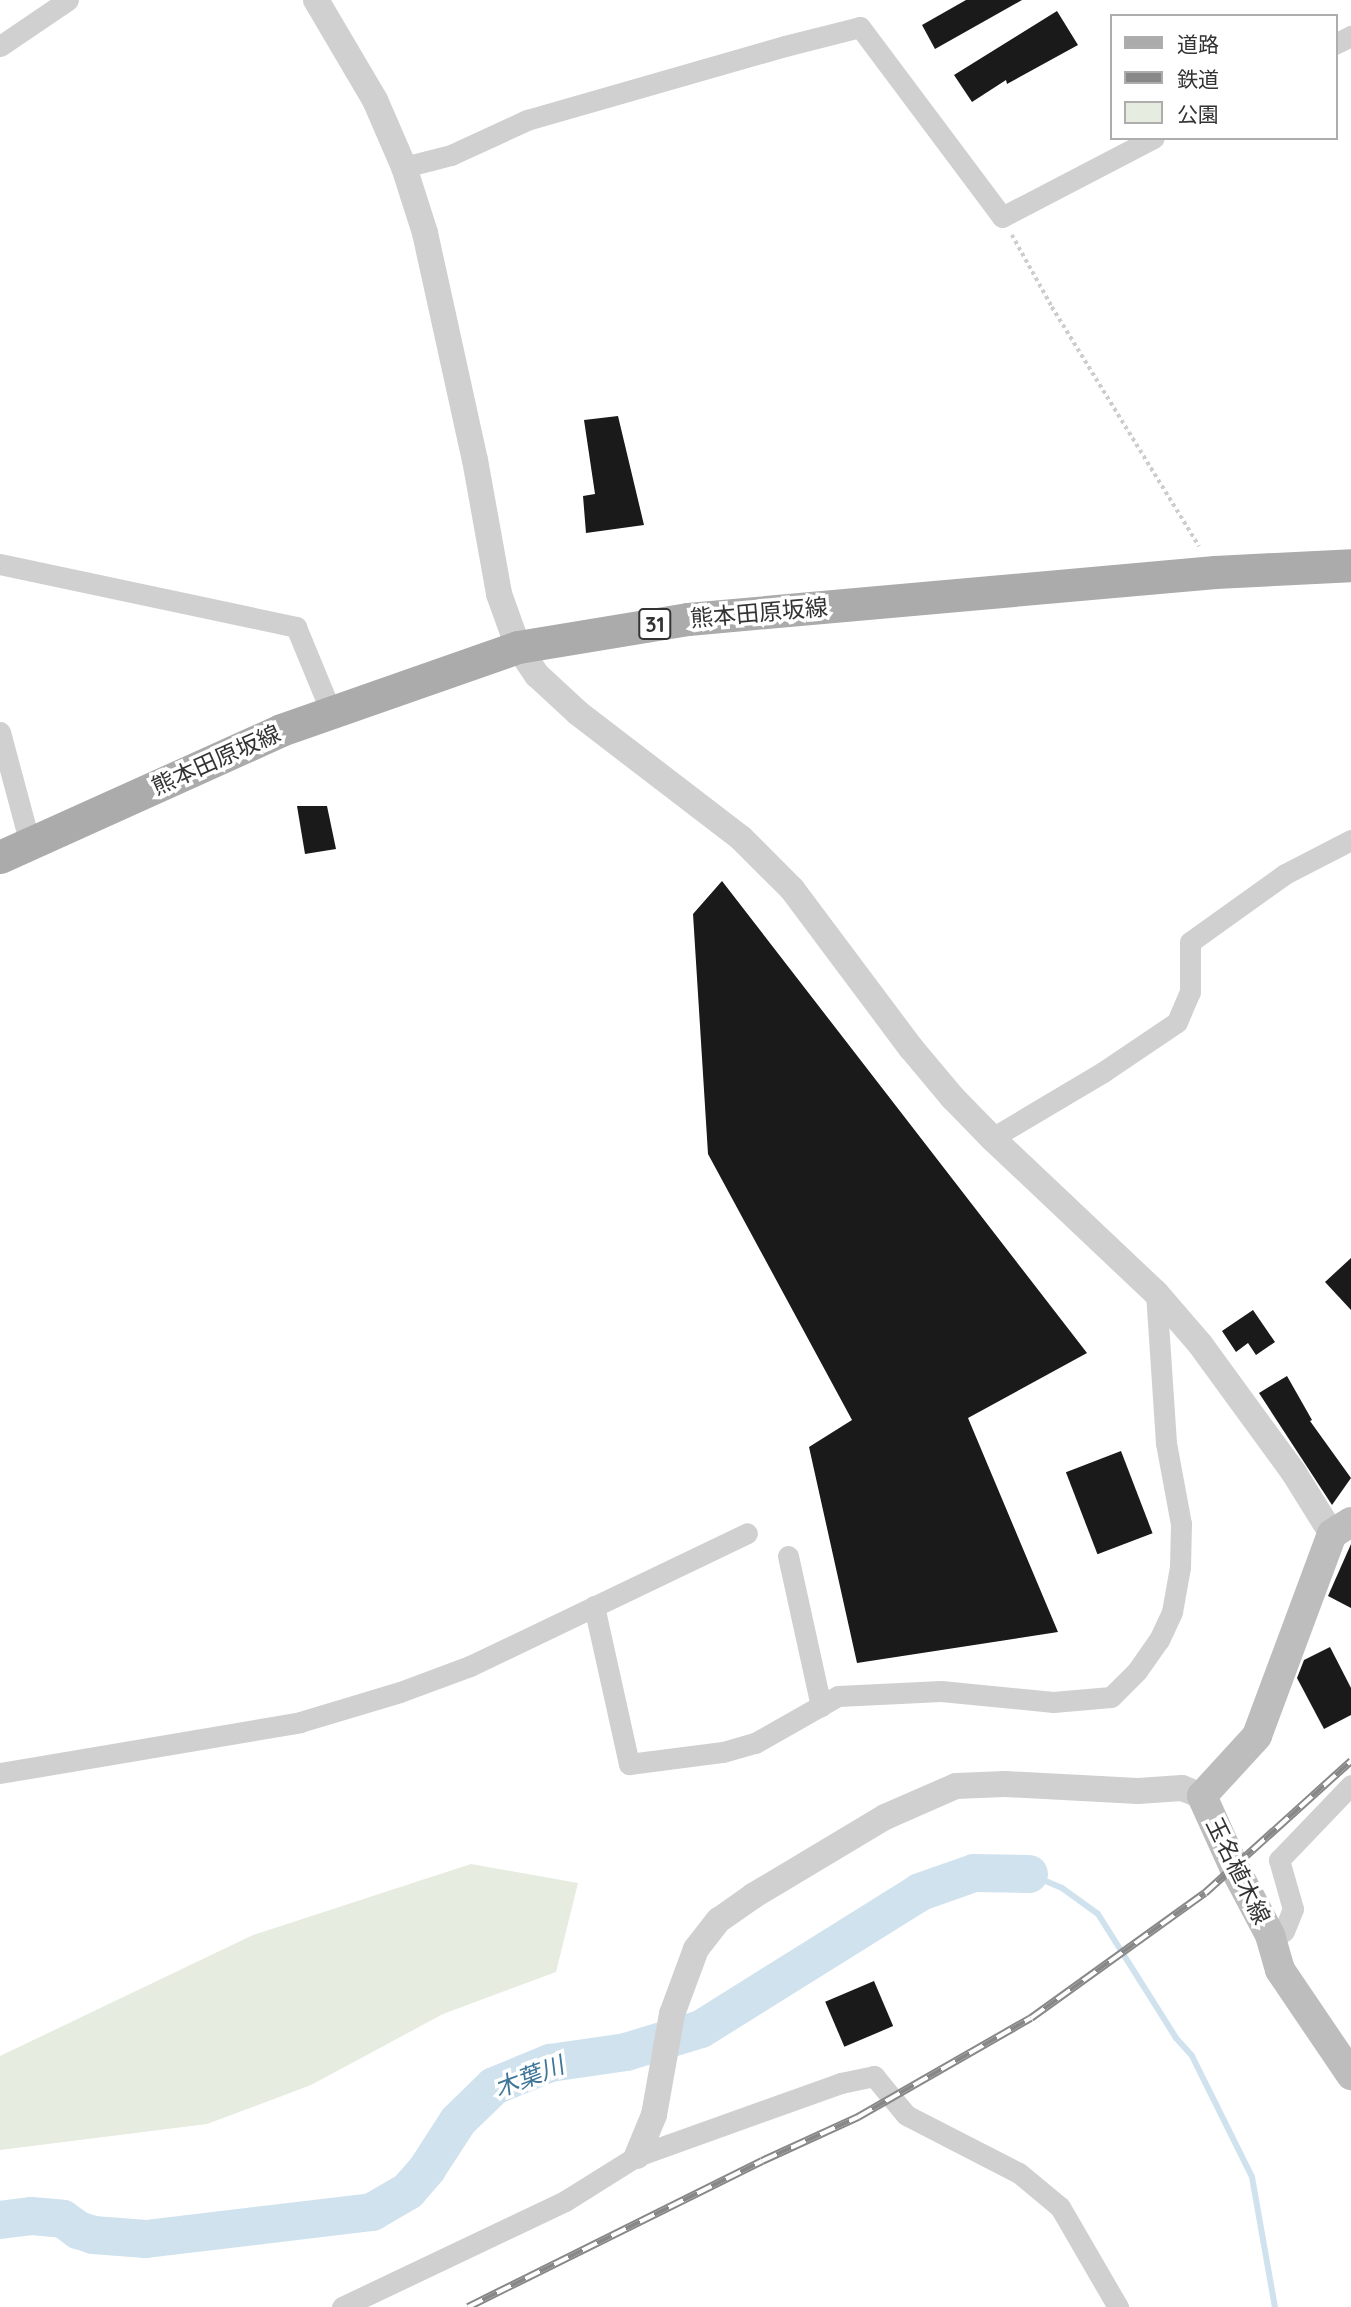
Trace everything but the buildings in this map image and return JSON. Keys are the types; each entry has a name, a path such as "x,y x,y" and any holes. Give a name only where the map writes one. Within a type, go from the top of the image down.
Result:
{"main road":[{"name":"熊本田原坂線","path":"0,857 281,730 518,647 688,619 1215,572 1351,565"},
{"name":"玉名植木線","path":"1342,1528 1277,1675 1257,1736 1202,1796 1271,1939 1280,1970 1351,2075"}],"street":[{"path":"0,46 68,0"},
{"path":"316,0 375,100 404,167 425,233 475,460 499,594 518,647 537,675 578,713 741,838 792,889 911,1048 992,1138 1156,1293 1342,1528"},
{"path":"404,167 451,155 527,120 860,27 1002,216 1150,140"},
{"path":"0,564 296,627 331,712"},
{"path":"0,732 30,844"},
{"path":"992,1138 1103,1072 1177,1022 1191,992 1190,942 1286,874 1351,840"},
{"path":"594,1606 629,1764 723,1752 755,1743 838,1696 941,1691 1053,1702 1111,1697 1137,1671 1159,1640 1172,1612 1180,1567 1181,1524 1166,1443 1156,1293"},
{"path":"0,1773 300,1722 400,1692 470,1666 747,1533"},
{"path":"788,1556 821,1706"},
{"path":"637,2155 654,2115 672,2014 696,1949 719,1920 753,1896 885,1816 956,1786 1005,1784 1138,1791 1182,1788 1202,1796"},
{"path":"1271,1939 1284,1931 1293,1909 1279,1860 1351,1784"},
{"path":"1305,2007 1351,2048"},
{"path":"342,2307 565,2201 637,2155 841,2083 874,2076 906,2115 1019,2173 1060,2207 1118,2307"}],"path":[{"path":"1002,216 1052,307 1215,572"}],"green space":[{"path":"471,1864 578,1883 556,1972 443,2014 311,2085 207,2124 0,2150 0,2056 253,1935"}],"waterway":[{"name":"木葉川","path":"0,2220 31,2216 63,2219 78,2230 93,2235 146,2239 372,2212 408,2191 427,2169 458,2121 494,2086 550,2063 626,2052 701,2029 920,1892 974,1873 1029,1874"},
{"path":"1029,1874 1062,1888 1098,1914 1176,2038 1192,2056 1252,2177 1275,2307"}],"railway":[{"path":"468,2307 762,2161 858,2117 1031,2018 1205,1893 1351,1761"}]}
